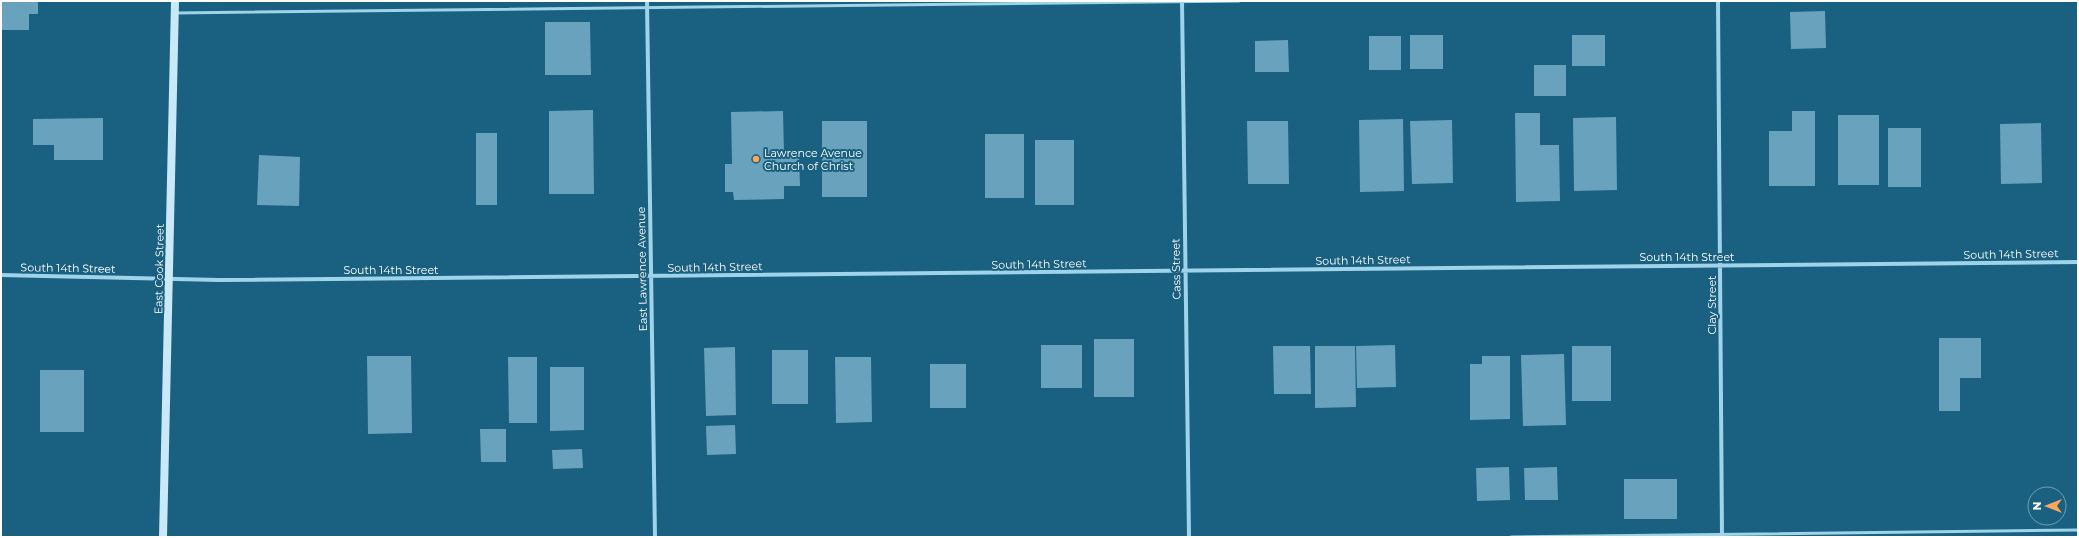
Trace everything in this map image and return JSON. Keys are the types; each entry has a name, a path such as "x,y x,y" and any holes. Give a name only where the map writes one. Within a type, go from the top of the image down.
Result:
{"street":[{"name":"East Cook Street","path":"163,537 170,279 175,1"},
{"name":"East Lawrence Avenue","path":"647,1 655,537"},
{"name":"Cass Street","path":"1182,1 1189,537"},
{"name":"Clay Street","path":"1718,1 1722,536"},
{"name":"South 14th Street","path":"1,275 170,279 651,277 2078,262"}],"lane":[{"path":"175,13 1239,1"},
{"path":"1511,537 1722,536 2078,530"}],"building":[{"path":"1,1 38,1 38,14 29,14 29,30 1,30"},
{"path":"1825,11 1826,48 1791,49 1790,12"},
{"path":"545,22 590,22 591,75 545,75"},
{"path":"1410,35 1443,35 1443,69 1410,69"},
{"path":"1572,35 1605,35 1605,66 1572,66"},
{"path":"1369,36 1401,36 1401,70 1369,70"},
{"path":"1288,40 1289,72 1255,72 1255,41"},
{"path":"1534,65 1566,65 1566,96 1534,96"},
{"path":"593,110 594,194 549,194 549,111"},
{"path":"783,111 784,152 799,151 800,186 784,186 784,199 734,200 733,192 725,192 725,164 732,164 731,112"},
{"path":"1792,111 1815,111 1815,186 1769,186 1769,131 1792,131"},
{"path":"1515,113 1540,113 1540,145 1559,145 1560,201 1516,202"},
{"path":"1838,115 1879,115 1879,185 1838,185"},
{"path":"1616,117 1617,190 1574,191 1573,118"},
{"path":"103,118 103,160 54,160 54,145 33,145 33,119"},
{"path":"1403,119 1404,191 1360,192 1359,120"},
{"path":"1452,120 1453,183 1412,184 1410,121"},
{"path":"822,121 867,121 867,197 822,197"},
{"path":"1247,121 1288,121 1289,184 1248,184"},
{"path":"2041,123 2042,183 2001,184 2000,124"},
{"path":"1888,128 1921,128 1921,187 1888,187"},
{"path":"476,133 497,133 497,205 476,205"},
{"path":"985,134 1024,134 1024,198 985,198"},
{"path":"1035,140 1074,140 1074,205 1035,205"},
{"path":"259,155 300,157 299,206 257,205"},
{"path":"1939,338 1981,338 1981,378 1960,378 1960,411 1939,411"},
{"path":"1094,339 1134,339 1134,397 1094,397"},
{"path":"1041,345 1082,345 1082,388 1041,388"},
{"path":"1395,345 1396,387 1357,388 1356,346"},
{"path":"1273,346 1310,346 1311,394 1274,394"},
{"path":"1315,346 1355,346 1356,407 1315,408"},
{"path":"1572,346 1611,346 1611,401 1572,401"},
{"path":"735,347 736,415 706,416 704,348"},
{"path":"772,350 808,350 808,404 772,404"},
{"path":"1564,354 1566,425 1523,426 1521,355"},
{"path":"367,356 411,356 412,433 368,434"},
{"path":"1482,356 1510,356 1510,419 1470,420 1470,364 1482,364"},
{"path":"508,357 537,357 537,423 509,423"},
{"path":"835,357 871,357 872,422 836,423"},
{"path":"930,364 966,364 966,408 930,408"},
{"path":"550,367 584,367 584,430 550,431"},
{"path":"40,370 84,370 84,432 40,432"},
{"path":"735,425 736,454 707,455 706,426"},
{"path":"480,429 506,429 506,462 481,462"},
{"path":"582,449 583,468 553,469 552,450"},
{"path":"1509,467 1510,500 1477,501 1476,468"},
{"path":"1557,467 1558,500 1525,500 1524,468"},
{"path":"1624,479 1677,479 1677,519 1624,519"}],"place":[{"name":"Lawrence Avenue Church of Christ","path":"756,159"}]}
